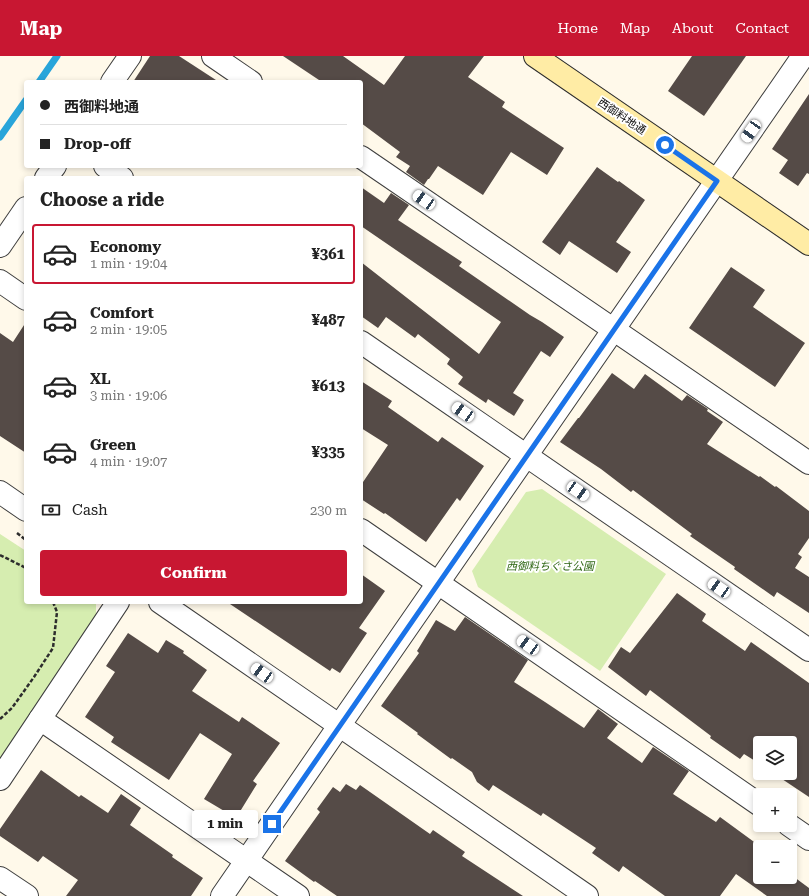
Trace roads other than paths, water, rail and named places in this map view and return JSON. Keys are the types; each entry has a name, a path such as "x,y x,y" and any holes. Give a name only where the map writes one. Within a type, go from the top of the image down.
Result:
{"street":[{"path":"113,80 130,56"},
{"path":"213,56 248,80"},
{"name":"西御料地通","path":"535,56 809,244"},
{"path":"222,896 803,56"},
{"path":"363,158 809,464"},
{"path":"108,168 119,176"},
{"path":"0,246 24,211"},
{"path":"0,281 24,298"},
{"path":"363,343 809,650"},
{"path":"0,492 24,509"},
{"path":"363,531 753,800"},
{"path":"0,779 117,604"},
{"path":"163,604 587,896"},
{"path":"40,719 298,896"},
{"path":"797,831 809,839"},
{"path":"0,878 27,896"}],"waterway":[{"path":"40,80 57,56"},
{"path":"0,137 24,103"}],"park label":[{"name":"西御料ちぐさ公園","path":"550,566"}]}
